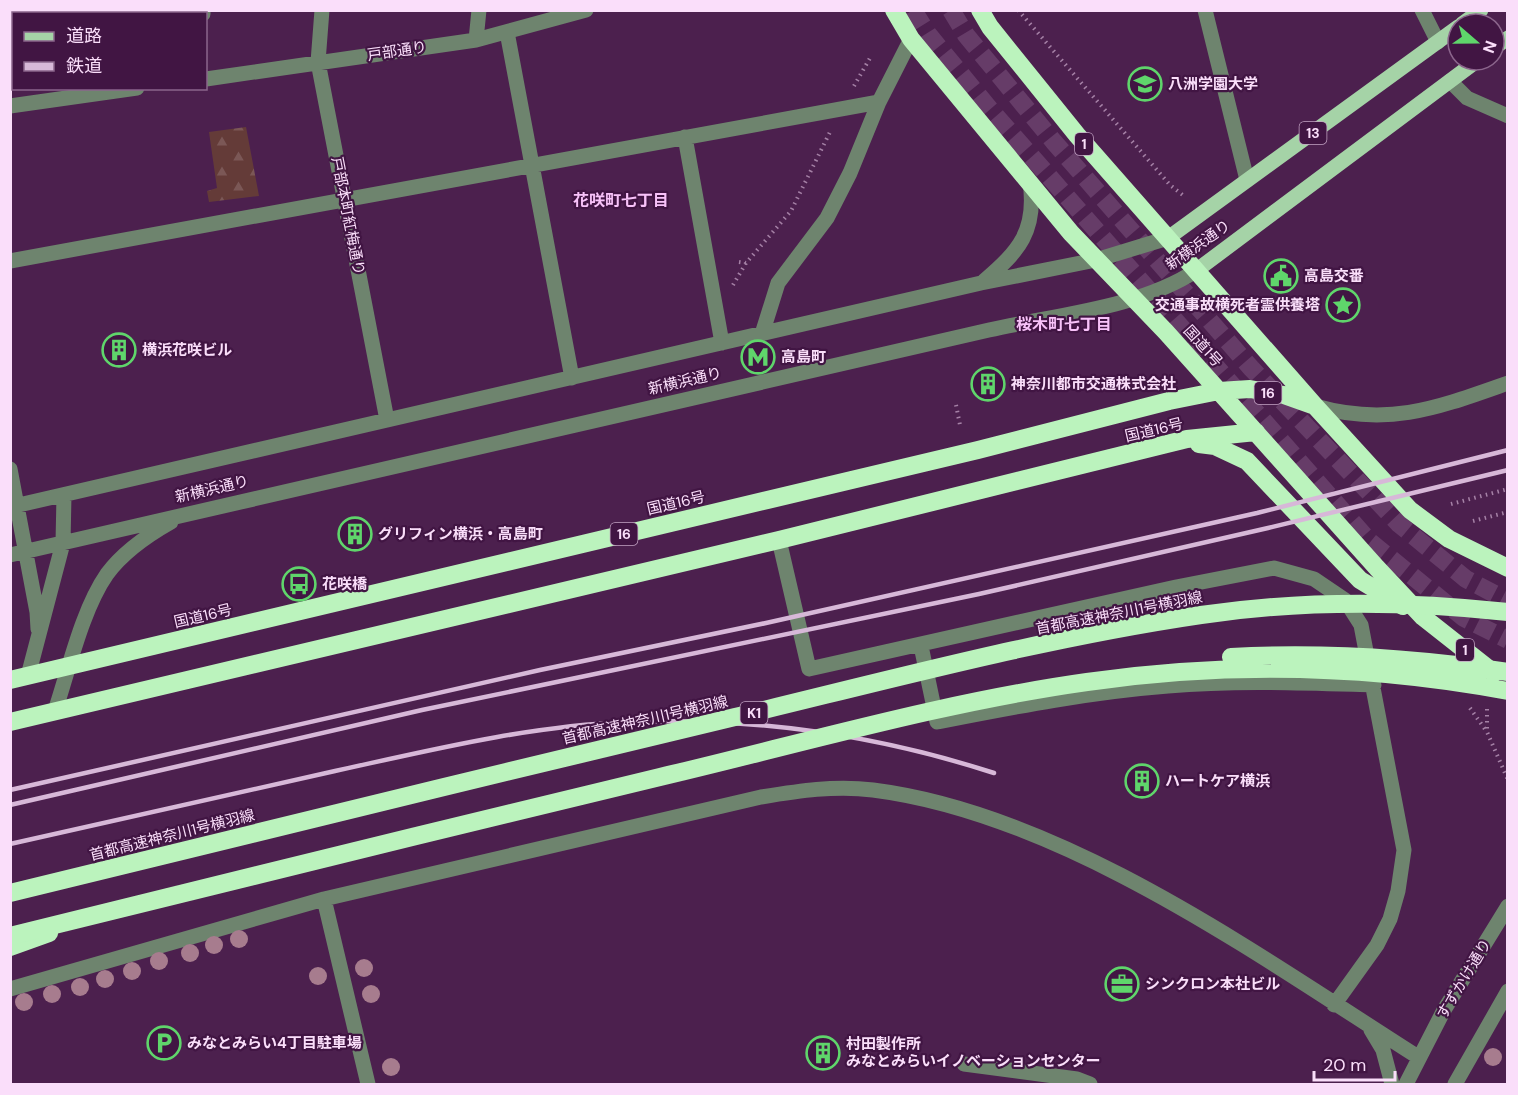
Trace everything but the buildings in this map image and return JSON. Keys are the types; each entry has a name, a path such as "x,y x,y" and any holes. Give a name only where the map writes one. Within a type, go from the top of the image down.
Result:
{"highway":[{"name":"国道1号","path":"894,10 911,39 1096,260 1136,300 1423,617 1508,684"},
{"name":"1","path":"980,10 990,27 1077,135 1315,406 1410,510 1449,539 1508,568"},
{"name":"国道16号","path":"19,678 978,450 1169,401 1219,391 1250,389 1284,395 1315,406"},
{"name":"国道16号","path":"10,722 779,540 1161,446 1187,440 1256,432"},
{"path":"1161,446 1215,446 1247,461 1360,580 1423,617"},
{"name":"首都高速神奈川1号横羽線","path":"10,893 858,688 1148,624 1204,614 1334,604 1427,605 1508,612"},
{"path":"10,936 866,728 1155,666 1211,658 1300,654 1374,656 1508,672"},
{"path":"1085,682 1206,670 1258,668 1380,674 1508,691"},
{"path":"10,947 116,909"}],"main road":[{"name":"新横浜通り","path":"1168,238 1446,36"},
{"name":"新横浜通り","path":"1197,270 1462,72"}],"street":[{"name":"戸部本町紅梅通り","path":"322,10 318,63 387,420"},
{"path":"476,40 479,10"},
{"name":"戸部通り","path":"207,79 476,40 586,10"},
{"path":"1205,10 1247,180"},
{"path":"1422,10 1438,42"},
{"path":"507,32 572,378"},
{"path":"762,334 778,283 827,218 850,173 879,102 911,39"},
{"path":"1450,81 1467,98 1508,116"},
{"path":"10,106 63,94 112,90"},
{"path":"10,261 344,198 879,102"},
{"path":"685,136 722,343"},
{"path":"981,283 1010,259 1030,224 1033,204 1029,180"},
{"name":"新横浜通り","path":"14,507 981,283 1096,260 1168,238"},
{"name":"新横浜通り","path":"10,555 989,330 1136,300 1180,281 1197,270"},
{"path":"1315,406 1346,415 1408,414 1454,402 1508,383"},
{"path":"10,470 14,507 26,552 37,612 38,645"},
{"path":"19,678 38,645 63,543 64,495"},
{"path":"55,711 90,609 107,575 126,552 184,514"},
{"path":"779,540 809,669 921,646 1176,587 1274,568 1314,579 1345,600 1360,625 1374,685 1404,850 1398,891 1390,919 1377,945 1334,1005"},
{"path":"921,646 937,722 1070,697 1170,685 1264,682 1374,685"},
{"path":"10,989 324,899 761,797 822,788 872,790 929,800 981,815 1099,865 1217,930 1418,1057"},
{"path":"324,899 368,1084"},
{"name":"すずかけ通り","path":"1406,1084 1418,1057 1508,906"},
{"path":"1455,1084 1508,991"},
{"path":"1368,1025 1383,1050 1392,1084"},
{"path":"964,1064 1077,1079 1090,1084"}],"path":[{"path":"1018,10 1170,184 1184,196"},
{"path":"739,262 746,263 791,211 842,108 870,58"},
{"path":"956,405 960,425"},
{"path":"1451,504 1508,489"},
{"path":"1473,521 1508,512"}],"green space":[{"path":"246,127 259,196 209,202 207,191 217,188 209,132"}],"pier":[{"path":"1458,10 1507,11 1508,74 1504,77 1500,72 1506,72 1506,12 1459,12"}],"tunnel":[{"path":"913,10 928,34 988,107 1369,541 1464,618 1508,640"},
{"path":"951,10 966,35 1054,142 1251,368 1399,524 1466,579 1508,601"}],"railway":[{"path":"10,790 540,670 766,623 1257,513 1508,450"},
{"path":"10,805 422,710 979,594 1508,470"},
{"path":"10,844 443,747 590,724 674,721 813,731 904,748 994,773"}],"place":[{"name":"八洲学園大学","path":"1145,84"},
{"name":"高島交番","path":"1281,276"},
{"name":"交通事故横死者霊供養塔","path":"1343,305"},
{"name":"横浜花咲ビル","path":"119,350"},
{"name":"高島町","path":"758,357"},
{"name":"神奈川都市交通株式会社","path":"988,384"},
{"name":"グリフィン横浜・高島町","path":"355,534"},
{"name":"花咲橋","path":"299,584"},
{"name":"ハートケア横浜","path":"1142,781"},
{"name":"シンクロン本社ビル","path":"1122,984"},
{"name":"みなとみらい4丁目駐車場","path":"164,1043"},
{"name":"村田製作所 みなとみらいイノベーションセンター","path":"823,1053"}],"district":[{"name":"花咲町七丁目","path":"621,200"},
{"name":"桜木町七丁目","path":"1064,324"}]}
